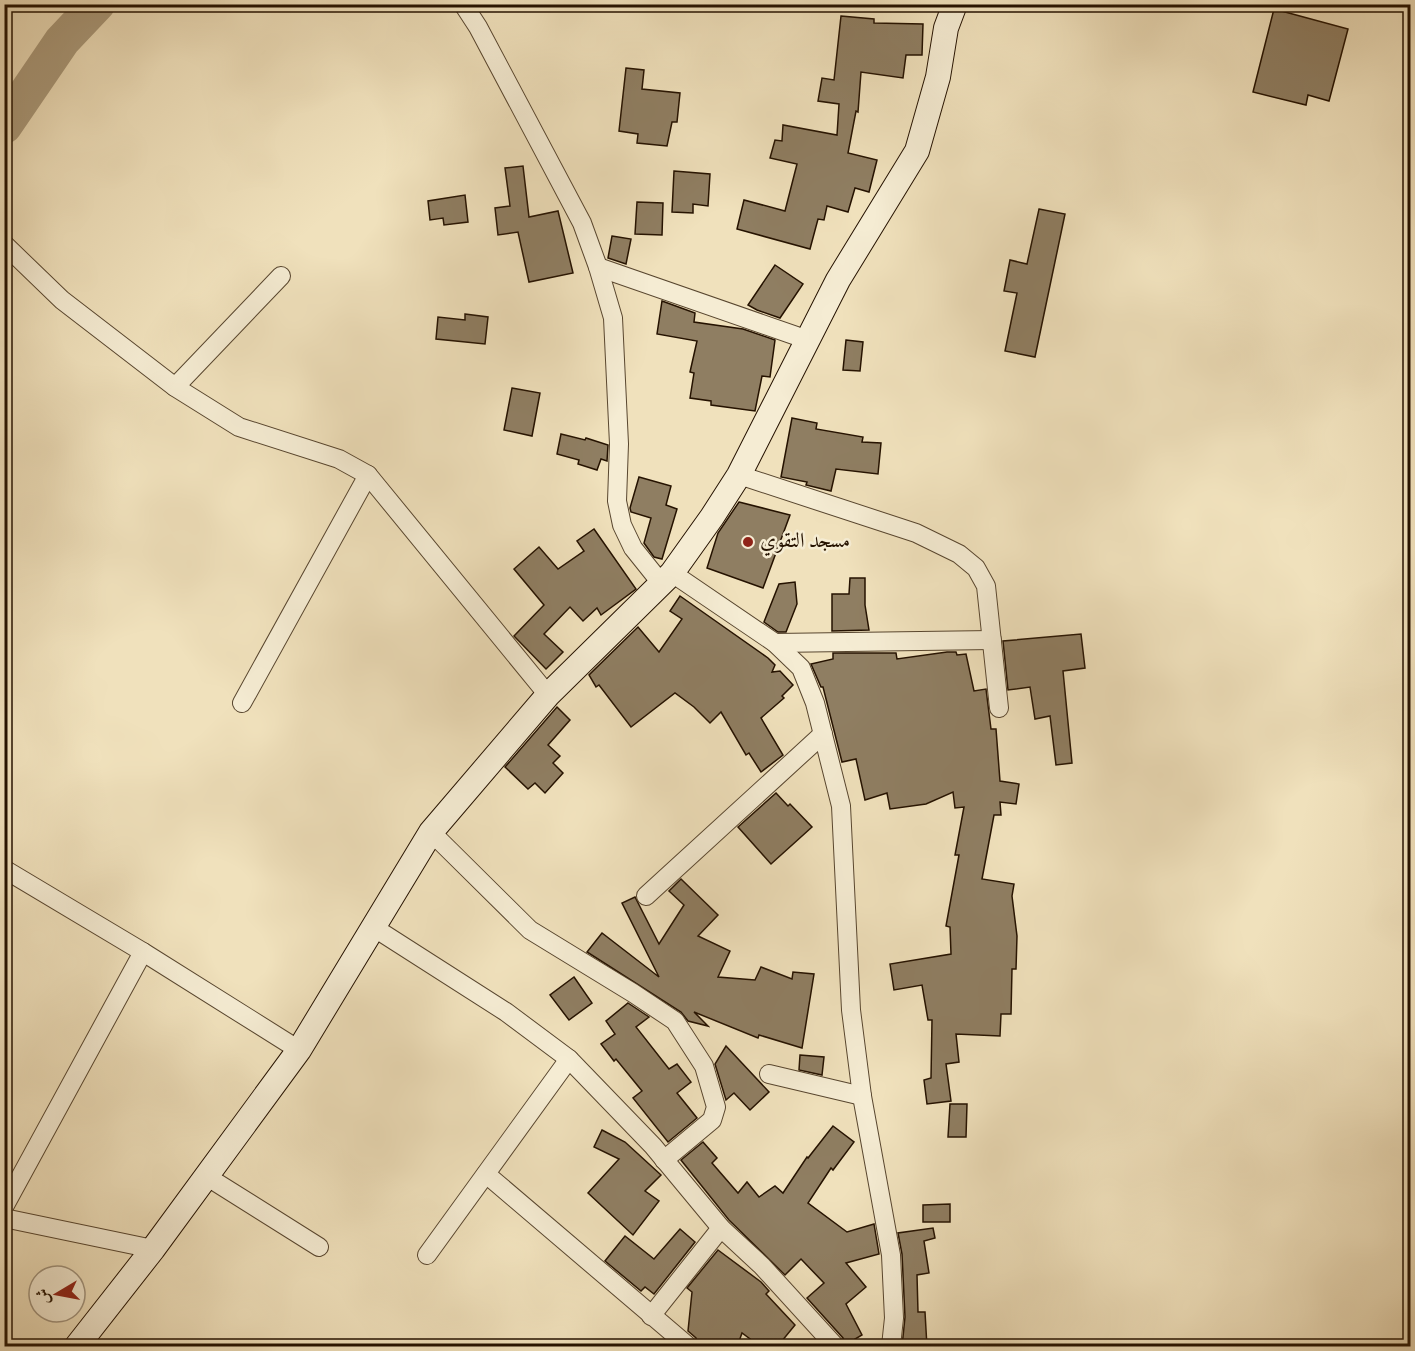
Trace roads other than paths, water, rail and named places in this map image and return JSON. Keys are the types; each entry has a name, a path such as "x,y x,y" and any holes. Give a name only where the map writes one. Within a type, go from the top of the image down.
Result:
{"main road":[{"path":"77,1347 153,1249 299,1050 431,832 548,695 667,578 739,475 838,280 917,151 939,77 946,28 955,4"}],"street":[{"path":"463,4 478,27 582,223 598,267 613,318 620,444 617,501 622,525 633,548 667,578 775,643 801,668 814,703 841,806 851,1010 862,1096 891,1255 894,1318 891,1347"},
{"path":"4,244 62,300 176,387 239,428 339,459 368,475 548,695"},
{"path":"598,267 808,340"},
{"path":"176,387 281,276"},
{"path":"242,703 368,475"},
{"path":"739,475 916,533 959,554 976,568 986,586 999,708"},
{"path":"775,643 992,640"},
{"path":"646,896 823,734"},
{"path":"431,832 530,930 675,1021 704,1066 716,1107 712,1120 664,1160"},
{"path":"4,869 299,1050"},
{"path":"373,927 506,1012 569,1059 664,1160 721,1228 762,1266 835,1347"},
{"path":"4,1207 142,952"},
{"path":"428,1255 569,1059"},
{"path":"769,1074 862,1096"},
{"path":"486,1174 688,1347"},
{"path":"206,1176 319,1247"},
{"path":"4,1218 153,1249"},
{"path":"651,1316 721,1228"}],"waterway":[{"path":"4,126 62,41 97,4"}],"place":[{"name":"مسجد التقوي","path":"748,542"}]}
